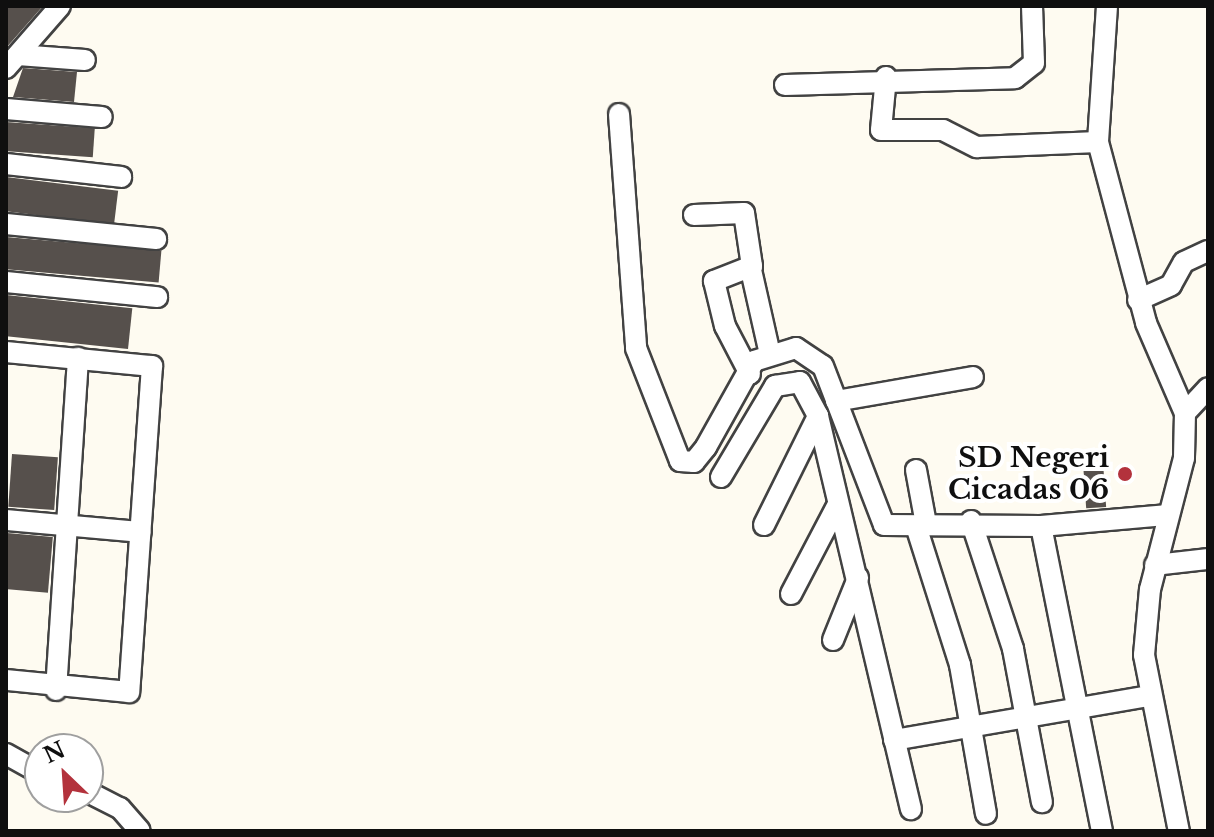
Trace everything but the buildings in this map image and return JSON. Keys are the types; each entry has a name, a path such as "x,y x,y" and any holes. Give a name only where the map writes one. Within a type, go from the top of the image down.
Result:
{"street":[{"path":"785,85 886,77 996,80 1027,72 1034,63 1032,6"},
{"path":"1107,6 1098,142 1138,300 1185,413 1184,458 1166,515 1145,635 1150,696 1179,831"},
{"path":"12,62 54,9"},
{"path":"12,62 85,60"},
{"path":"886,77 881,130 943,130 977,147 1098,142"},
{"path":"6,109 102,117"},
{"path":"619,114 636,348 680,461 694,462 750,374 754,361 796,348 815,355 836,401 878,519 890,527 971,521 1041,526 1166,515"},
{"path":"6,164 121,177"},
{"path":"694,215 743,210 751,270 770,354"},
{"path":"6,224 156,239"},
{"path":"1138,300 1171,285 1184,262 1208,251"},
{"path":"750,374 725,326 714,281 751,270"},
{"path":"6,282 157,297"},
{"path":"6,352 151,377 129,692 56,690 6,680"},
{"path":"6,365 77,365"},
{"path":"56,690 77,365"},
{"path":"836,401 973,377"},
{"path":"721,477 781,382 800,382 818,416 911,809"},
{"path":"1185,413 1208,388"},
{"path":"764,525 818,416"},
{"path":"916,470 921,525 960,665 986,814"},
{"path":"791,594 837,506"},
{"path":"6,520 140,532"},
{"path":"971,521 1028,718 1042,802"},
{"path":"1041,526 1102,831"},
{"path":"1155,565 1208,559"},
{"path":"833,640 858,578"},
{"path":"894,740 1150,696"},
{"path":"6,754 24,764"},
{"path":"105,800 140,831"}],"place":[{"name":"SD Negeri Cicadas 06","path":"1125,474"}]}
